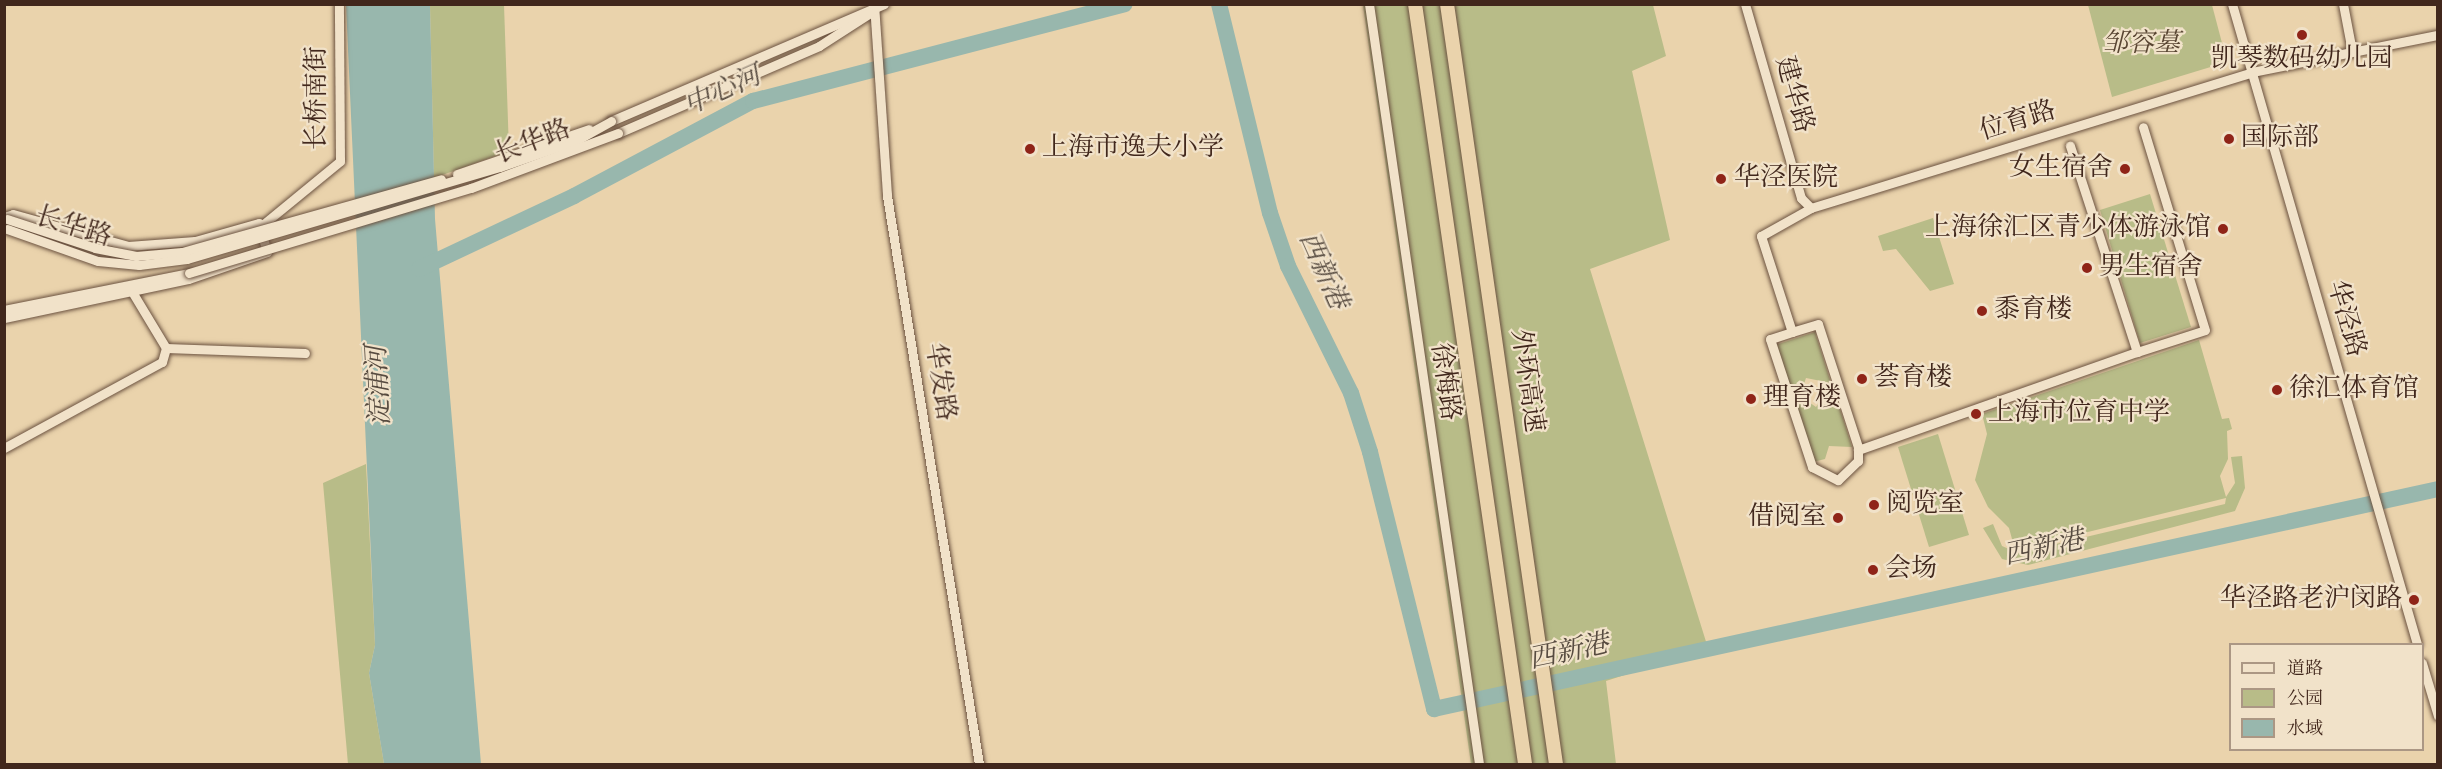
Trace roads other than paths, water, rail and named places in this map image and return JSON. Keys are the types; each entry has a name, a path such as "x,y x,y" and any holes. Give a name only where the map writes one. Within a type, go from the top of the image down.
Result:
{"highway":[{"path":"1415,4 1525,765"},
{"name":"外环高速","path":"1447,4 1556,765"}],"street":[{"name":"长桥南街","path":"261,226 340,161 339,4"},
{"name":"长华路","path":"6,223 105,250 136,256 182,252 464,171 611,121 884,4"},
{"name":"徐梅路","path":"1369,4 1479,765"},
{"name":"建华路","path":"1745,4 1801,198 1810,208"},
{"name":"华泾路","path":"2232,4 2416,643"},
{"path":"2343,4 2352,51"},
{"name":"长华路","path":"4,310 189,273 471,188 618,133 819,46 874,7"},
{"name":"华发路","path":"874,7 877,93 889,208 979,765"},
{"name":"位育路","path":"1792,332 1761,236 1810,208 2252,72 2438,36"},
{"path":"1858,450 2205,330 2143,127"},
{"path":"2070,146 2137,352"},
{"path":"4,318 131,290 263,257 267,252 261,226 185,243 128,246 13,214 6,223"},
{"path":"4,448 162,362 166,348 131,290"},
{"path":"1818,324 1858,450 1858,461 1838,480 1812,467 1770,339 1792,332 1818,324"},
{"path":"166,348 305,353"},
{"path":"2424,670 2438,716"}],"water":[{"name":"淀浦河","path":"346,5 430,5 435,219 481,764 384,764 369,673 375,645"}],"waterway":[{"name":"中心河","path":"419,269 574,196 753,101 1125,4"},
{"name":"西新港","path":"1219,4 1270,213 1288,266 1351,393 1370,452 1434,709 2438,489"}],"place":[{"name":"凯琴数码幼儿园","path":"2302,35"},
{"name":"国际部","path":"2229,139"},
{"name":"上海市逸夫小学","path":"1030,149"},
{"name":"女生宿舍","path":"2125,169"},
{"name":"华泾医院","path":"1721,179"},
{"name":"上海徐汇区青少体游泳馆","path":"2223,229"},
{"name":"男生宿舍","path":"2087,268"},
{"name":"黍育楼","path":"1982,311"},
{"name":"荟育楼","path":"1862,379"},
{"name":"徐汇体育馆","path":"2277,390"},
{"name":"理育楼","path":"1751,399"},
{"name":"上海市位育中学","path":"1976,414"},
{"name":"阅览室","path":"1874,505"},
{"name":"借阅室","path":"1838,518"},
{"name":"会场","path":"1873,570"},
{"name":"华泾路老沪闵路","path":"2414,600"}],"park label":[{"name":"邹容墓","path":"2141,45"}]}
